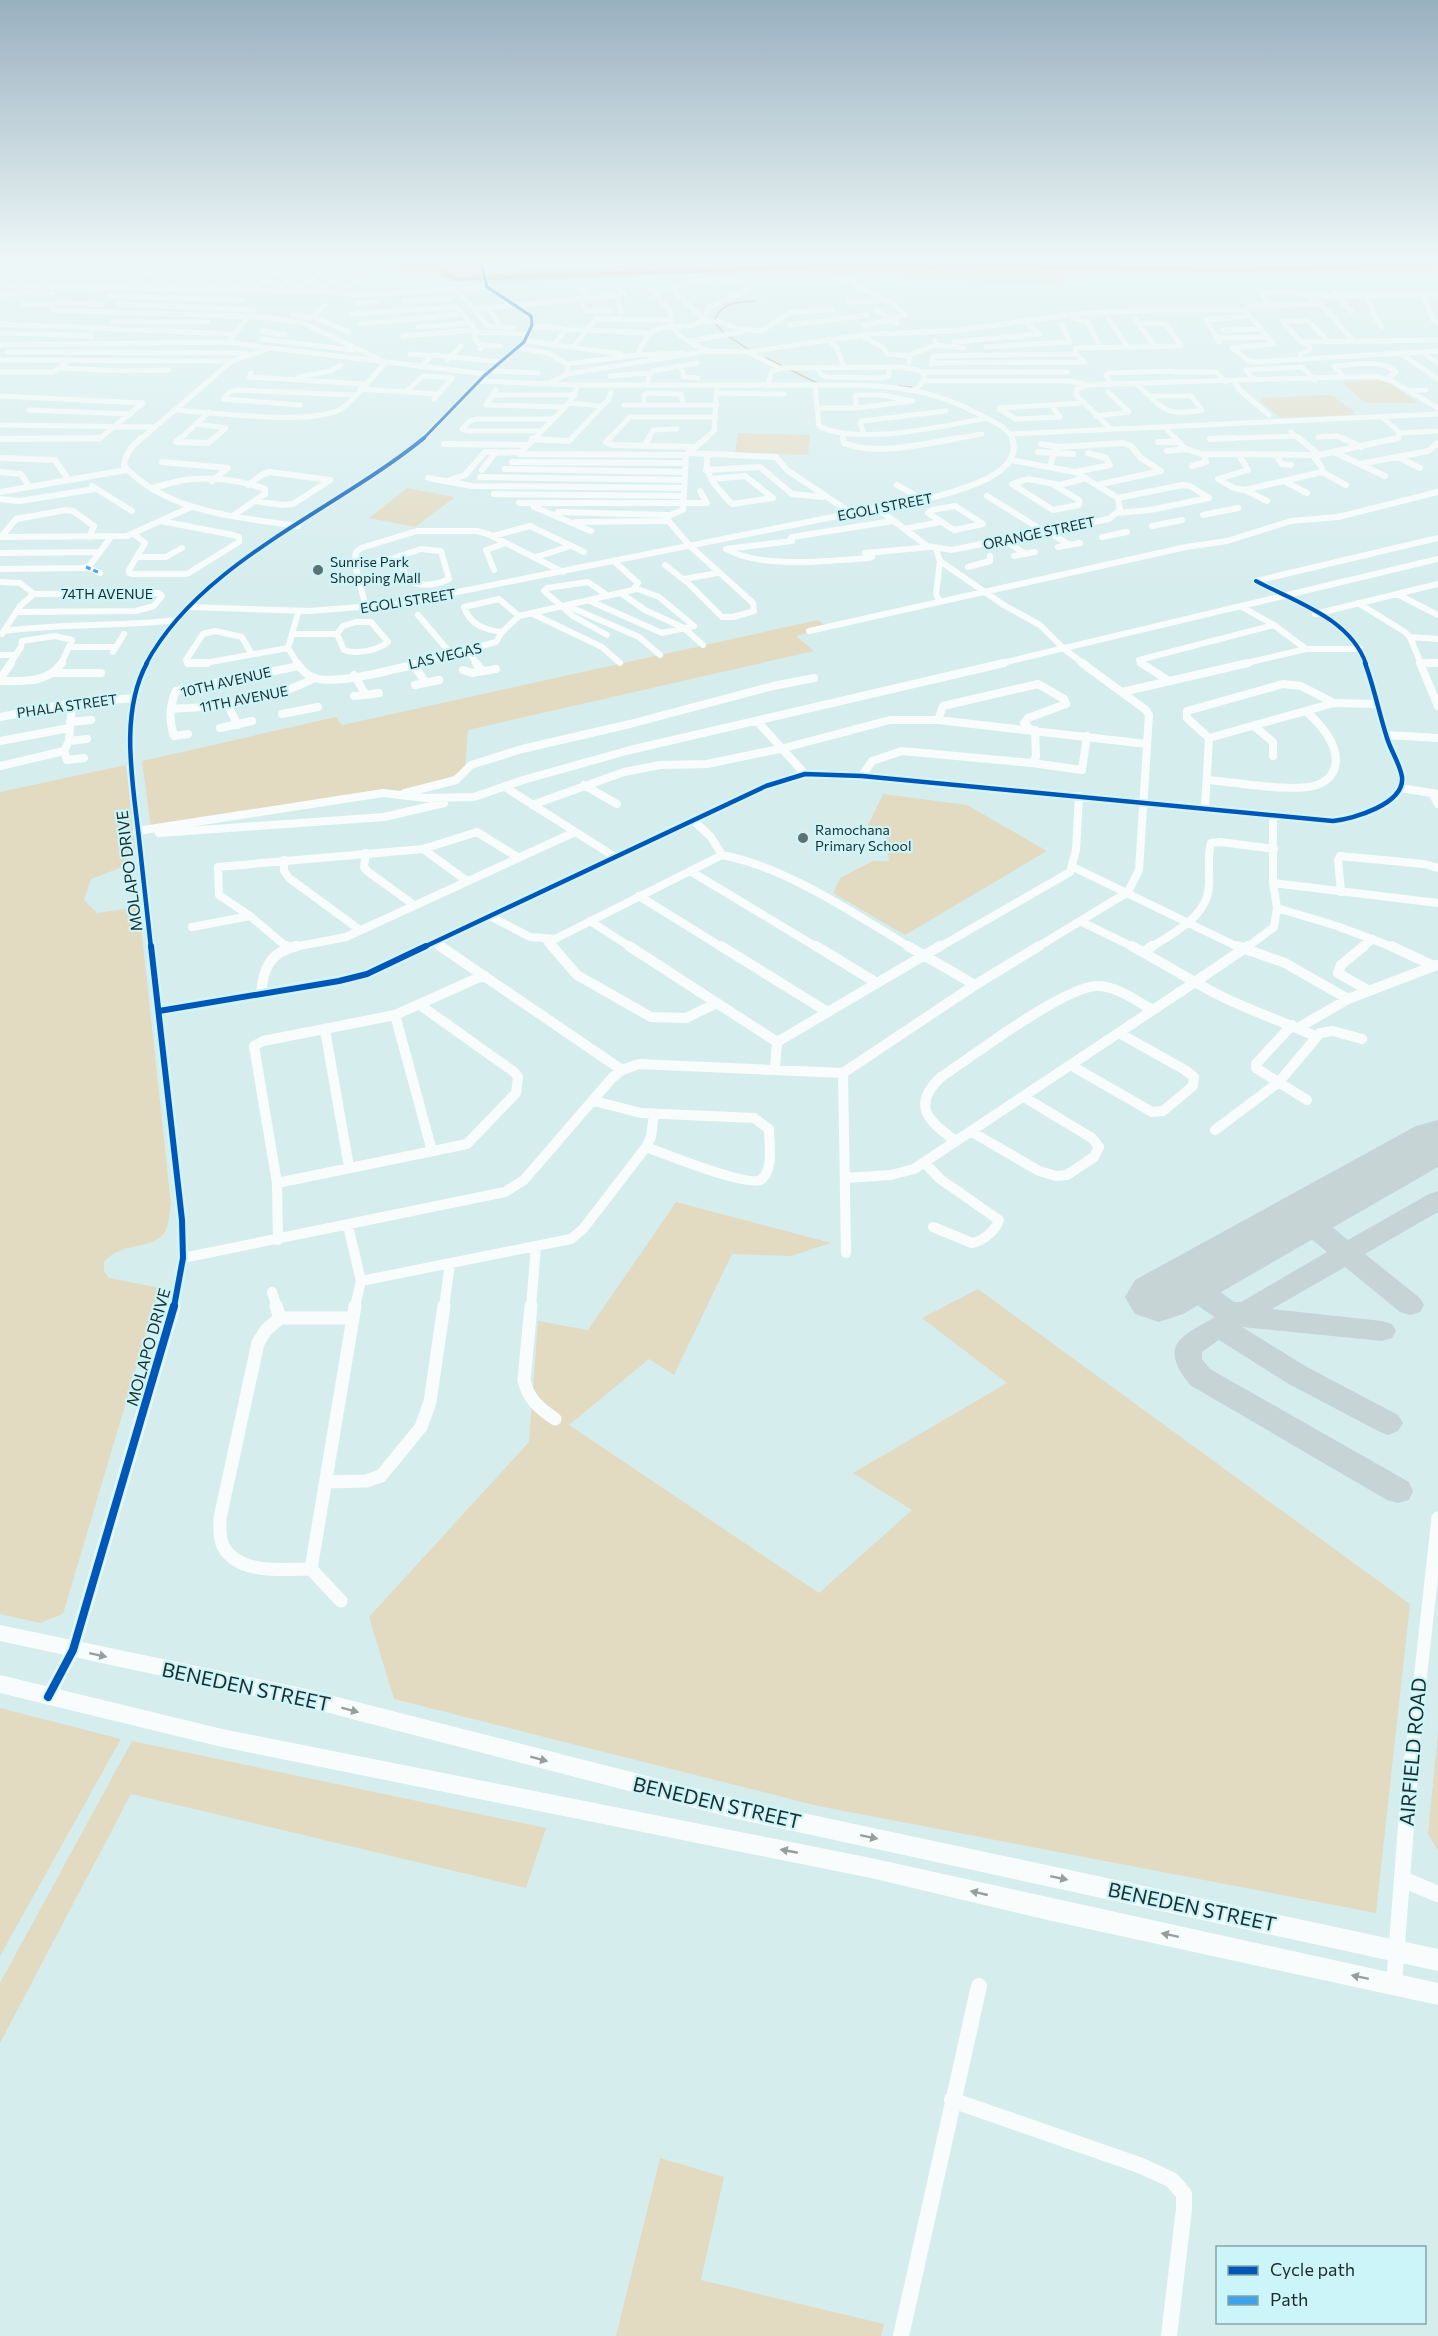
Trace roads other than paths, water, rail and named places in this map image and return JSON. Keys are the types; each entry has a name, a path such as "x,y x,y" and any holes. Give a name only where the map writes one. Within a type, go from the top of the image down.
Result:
{"main road":[{"name":"BENEDEN STREET","path":"0,1633 306,1698 733,1808 1438,1960"},
{"name":"BENEDEN STREET","path":"0,1684 222,1738 871,1868 1438,1994"}],"street":[{"path":"0,372 50,373 54,371"},
{"path":"220,371 129,449 124,463 126,470 134,478 151,488 191,507 298,526"},
{"path":"297,380 302,375 324,371"},
{"path":"174,410 308,417 338,410 376,371"},
{"path":"459,371 548,384 578,385 815,385 917,388 1010,384"},
{"name":"MOLAPO DRIVE","path":"48,1696 73,1650 170,1323 180,1283 183,1258 179,1180 137,833 131,718 134,698 151,653 177,620 216,582 415,445 491,371"},
{"path":"548,384 567,374 587,371"},
{"path":"610,376 657,371"},
{"path":"682,371 685,377 697,375"},
{"path":"768,386 770,373 775,371"},
{"path":"819,371 826,377 883,378 889,376 889,371"},
{"path":"918,371 1067,372"},
{"path":"1112,384 1106,375 1109,373 1151,371"},
{"path":"1137,384 1160,409 1167,412 1202,410 1174,371"},
{"path":"1195,371 1216,372 1226,382"},
{"path":"1247,371 1254,381"},
{"path":"1306,371 1320,384"},
{"path":"1339,371 1344,377"},
{"path":"1388,378 1395,371"},
{"path":"647,385 651,372"},
{"path":"921,372 924,381"},
{"path":"1008,372 1010,384"},
{"path":"251,373 249,377 297,380 436,397 452,378 430,375 407,378"},
{"path":"486,375 538,373"},
{"path":"917,388 924,381 1086,386 1344,377 1388,378 1438,408"},
{"path":"406,392 419,378"},
{"path":"1269,380 1275,385"},
{"path":"1234,381 1240,390 1269,415"},
{"path":"1398,383 1413,382"},
{"path":"578,385 575,395 567,405 512,462 684,463"},
{"path":"815,385 820,429 843,434 925,428 987,418"},
{"path":"573,522 669,518 682,512 684,463 694,447 714,431 717,386"},
{"path":"1086,386 1075,392 1083,403 1111,429"},
{"path":"917,388 950,399 987,418 1010,434 1438,414"},
{"path":"300,405 223,399 231,391 239,390 354,395"},
{"path":"1410,391 1426,390"},
{"path":"575,395 495,392 485,405 602,406"},
{"path":"532,439 569,441 608,400 611,392"},
{"path":"1096,416 1129,412 1108,392"},
{"path":"644,405 644,395 648,393 681,394 683,404"},
{"path":"717,393 784,394"},
{"path":"817,408 857,408 875,408 913,401 883,395 857,394 855,396 857,408"},
{"path":"0,403 6,395 142,402 143,404 97,440 0,439"},
{"path":"1150,396 1191,396"},
{"path":"41,398 27,412 131,414"},
{"path":"1420,399 1435,398"},
{"path":"252,414 263,403"},
{"path":"1051,405 1060,417 1016,419 999,409 1000,408 1083,403"},
{"path":"624,405 717,405"},
{"path":"864,434 860,423 862,421 946,411"},
{"path":"195,424 226,428 208,443 176,442 195,424 208,412"},
{"path":"929,413 946,425"},
{"path":"694,447 613,445 606,442 630,417 716,417"},
{"path":"1383,418 1400,433 1437,433"},
{"path":"540,431 466,431 462,429 470,421 476,419 552,419"},
{"path":"1280,423 1316,455 1322,472"},
{"path":"0,425 153,427"},
{"path":"11,439 23,426"},
{"path":"1166,427 1177,442 1186,449 1204,455 1335,453 1395,440 1400,433"},
{"path":"925,428 944,440"},
{"path":"645,445 652,430 677,429"},
{"path":"843,434 844,443 852,447 901,447 982,435"},
{"path":"1010,434 1014,448 1011,460 1075,472 1118,498 1182,485 1208,496 1192,502 1150,510 1118,513"},
{"path":"1210,439 1296,436"},
{"path":"1318,437 1337,436 1361,447"},
{"path":"1247,438 1259,455"},
{"path":"1158,442 1177,442"},
{"path":"1360,464 1428,451 1438,443"},
{"path":"444,444 523,450 776,457 787,471 851,513"},
{"path":"1041,444 1056,451 1073,454"},
{"path":"1038,452 1127,444 1145,461 1160,470 1160,472 1097,485"},
{"path":"1167,451 1186,449"},
{"path":"444,481 465,475 484,453 523,450"},
{"path":"1050,466 1056,451"},
{"path":"1428,451 1438,455"},
{"path":"496,452 481,473 684,480"},
{"path":"1075,472 1110,465 1106,458 1088,453"},
{"path":"1335,453 1382,477 1396,474"},
{"path":"708,454 704,464 706,471 732,504 749,502 744,498 811,488"},
{"path":"1192,466 1206,462 1204,455"},
{"path":"1239,455 1248,470 1218,479 1267,501"},
{"path":"1276,455 1282,464 1291,465"},
{"path":"1398,457 1420,468"},
{"path":"0,458 55,459 68,479"},
{"path":"1145,461 1158,459"},
{"name":"EGOLI STREET","path":"190,607 298,613 366,608 428,599 922,499 981,482 993,476 1011,460"},
{"path":"162,462 228,468 212,481"},
{"path":"183,480 179,473 188,463"},
{"path":"1412,470 1428,466"},
{"path":"706,471 760,467 789,491 800,496 824,496"},
{"path":"0,492 28,485 126,470"},
{"path":"506,470 684,472"},
{"path":"0,472 21,474 28,485"},
{"path":"249,485 262,474 270,472 330,480 293,504 282,505 255,501"},
{"path":"1245,490 1322,472 1346,484"},
{"path":"88,476 95,489 132,511"},
{"path":"712,479 745,476 769,494"},
{"path":"1054,485 1079,500 1079,505 1053,510 1012,484 1027,477 1054,485 1086,478"},
{"path":"428,478 482,486 683,488"},
{"path":"151,488 183,480 212,481 227,485 260,487 266,492 234,515"},
{"path":"1284,481 1307,493"},
{"path":"1337,487 1355,482"},
{"path":"897,484 922,499"},
{"path":"482,486 494,494 550,512 591,531"},
{"path":"0,499 20,501 95,489"},
{"path":"519,503 682,505 707,503 700,491"},
{"path":"1299,494 1315,491"},
{"path":"809,631 939,600 1227,541 1291,521 1338,517 1438,492"},
{"path":"494,494 683,496"},
{"path":"987,496 1070,545"},
{"name":"ORANGE STREET","path":"870,553 933,548 960,550 1109,519 1118,513 1118,498"},
{"path":"1258,503 1275,500"},
{"path":"1192,502 1213,513"},
{"path":"904,529 940,522 954,530 980,526 984,523 955,506 929,511 929,516 940,522"},
{"path":"1,537 111,537 135,534 191,507"},
{"path":"183,1258 488,1197 515,1186 533,1171 622,1070 648,1063 843,1072 975,985 1128,892 1139,870 1149,715 1146,710 1064,649 1040,625 1011,610 940,561 933,548 892,521 877,508"},
{"path":"1203,515 1238,508"},
{"path":"1,537 16,519 66,510 73,511 94,526 89,537"},
{"path":"1150,510 1170,523"},
{"path":"550,512 669,518"},
{"path":"665,565 684,579 722,617 733,617 754,611 753,603 690,546 669,518"},
{"path":"1152,526 1182,520"},
{"path":"135,534 145,543 129,573 187,574 239,540 239,537 233,535 161,521"},
{"path":"847,553 870,553 872,557 773,560 736,555 726,549 730,546 792,541 790,538 792,537 892,521"},
{"path":"1091,522 1112,536"},
{"path":"493,536 530,526 584,552"},
{"path":"366,608 354,555 361,548 417,531 477,531 493,536 563,572"},
{"path":"1102,537 1127,532"},
{"path":"0,569 75,569 90,566 111,537"},
{"path":"159,1011 361,976 766,786 805,774 862,776 1342,820 1363,814 1390,799 1400,788 1402,781 1360,649 1343,630 1256,581 1438,538"},
{"path":"1005,540 1025,554"},
{"path":"494,570 486,550 506,543"},
{"path":"1058,547 1080,543"},
{"path":"536,557 571,546"},
{"path":"137,557 166,557 182,548"},
{"path":"355,564 391,559 436,548 441,551 449,579 418,585 407,580 402,566 391,559"},
{"path":"960,550 967,555"},
{"path":"0,553 100,552"},
{"path":"1014,556 1035,552"},
{"path":"968,567 990,561 990,556"},
{"path":"974,559 981,564"},
{"path":"137,833 376,818 408,812 505,787 582,762 1438,559"},
{"path":"502,632 476,625 464,607 499,599 519,616 622,594 638,586 638,583 614,561"},
{"path":"939,600 936,594 940,561"},
{"path":"86,567 100,573"},
{"path":"38,580 47,569"},
{"path":"69,578 75,569"},
{"path":"684,579 718,573"},
{"path":"0,582 20,583 34,594 26,598 2,633"},
{"path":"608,596 588,582 545,589 584,624 608,635"},
{"path":"1315,614 1438,585"},
{"path":"590,601 660,632 670,633 694,626 663,599 647,590 635,588"},
{"name":"74TH AVENUE","path":"16,612 136,611 153,606 162,596 158,593 34,594"},
{"path":"622,594 645,610 684,628 703,645"},
{"path":"1397,594 1438,615"},
{"path":"1358,603 1410,637 1420,662 1435,687 1438,706"},
{"path":"563,606 639,637 660,655"},
{"path":"1242,607 1274,625 1306,649"},
{"path":"298,613 288,648 306,674 315,678"},
{"path":"533,614 602,647 620,663"},
{"path":"418,615 452,655"},
{"name":"LAS VEGAS","path":"315,678 328,679 354,675 468,651 496,642 502,632 519,616"},
{"path":"2,633 49,625 142,624 177,620"},
{"path":"371,622 388,642 374,649 345,652 339,646 337,634 341,626 346,624 371,622"},
{"path":"1168,681 1139,660 1274,625"},
{"path":"251,653 242,637 212,631 202,634 186,660 188,663 199,664 288,648"},
{"path":"2,633 18,637 22,641"},
{"path":"22,641 54,636 66,637 71,644 114,650 124,634"},
{"path":"292,634 337,634"},
{"path":"1410,637 1438,639"},
{"path":"0,680 22,641"},
{"path":"54,673 71,644"},
{"path":"1122,692 1306,649 1360,649"},
{"path":"468,651 479,672"},
{"path":"0,655 16,655"},
{"path":"1420,662 1438,663"},
{"path":"413,664 426,683"},
{"name":"10TH AVENUE","path":"188,734 174,736 170,723 176,691 299,666"},
{"path":"463,670 479,672 496,669"},
{"path":"0,680 40,680 54,673 102,670 97,681"},
{"path":"354,675 366,695"},
{"name":"11TH AVENUE","path":"171,709 227,704 284,692 315,678"},
{"path":"137,833 362,796 399,794 456,780 471,765 522,749 691,709 773,686 814,678"},
{"path":"415,685 439,680"},
{"path":"938,720 943,706 1038,684 1064,699 1066,704 1025,720 1023,723 1033,730 1036,757 1032,763"},
{"path":"1209,738 1187,718 1187,711 1283,684 1301,686 1334,704"},
{"path":"284,692 296,711"},
{"path":"354,696 379,693"},
{"name":"PHALA STREET","path":"0,717 72,703 134,698"},
{"path":"72,703 69,741 64,751 67,760 84,758"},
{"path":"227,704 238,724"},
{"path":"1209,738 1334,704 1377,704"},
{"path":"282,714 318,707"},
{"path":"1207,780 1299,788 1323,783 1334,773 1337,764 1325,729 1306,711"},
{"path":"0,741 91,720"},
{"path":"532,805 624,772 651,767 707,764 784,748 890,720 938,720 1147,744"},
{"path":"220,728 252,721"},
{"path":"757,721 784,748 805,774"},
{"path":"1256,727 1273,741 1273,756"},
{"path":"1386,735 1438,738"},
{"path":"862,776 872,761 902,751 1082,770 1087,736"},
{"path":"1205,808 1209,738"},
{"path":"69,741 87,740"},
{"path":"0,766 64,751"},
{"path":"18,762 21,771"},
{"path":"584,785 617,804"},
{"path":"505,787 615,857"},
{"path":"1400,788 1435,794 1438,804"},
{"path":"399,794 416,797 462,798"},
{"path":"777,1042 826,1011 1066,876 1073,867 1079,796"},
{"path":"408,812 416,797"},
{"path":"844,1178 905,1173 925,1163 1072,1066 1151,1009 1217,969 1274,927 1277,908 1273,883 1273,815"},
{"path":"693,820 711,837 722,855"},
{"path":"261,994 263,971 269,962 288,948 335,940 360,930 574,831"},
{"path":"288,948 250,916 219,895 218,869 226,865 423,849 479,832 519,858"},
{"path":"1144,951 1203,908 1208,896 1206,866 1211,843 1221,842 1274,849"},
{"path":"423,849 467,881"},
{"path":"366,853 364,867 367,871 414,906"},
{"path":"490,916 530,937 546,940 560,937 722,855 765,865 975,985"},
{"path":"1341,892 1338,860 1340,856 1425,864 1438,868"},
{"path":"284,860 284,871 289,878 360,930"},
{"path":"1073,867 1242,949 1285,963 1348,999"},
{"path":"690,871 877,983"},
{"path":"1273,883 1438,903"},
{"path":"639,896 826,1011"},
{"path":"1277,908 1316,918 1436,966"},
{"path":"192,927 250,916"},
{"path":"590,921 777,1042"},
{"path":"1082,922 1144,951 1225,1000 1316,1036"},
{"path":"1369,991 1341,977 1338,973 1341,965 1373,939"},
{"path":"546,940 578,975 651,1017 686,1018 717,1003"},
{"path":"435,943 622,1070"},
{"path":"1307,1100 1260,1072 1256,1064 1295,1026 1348,999 1436,966"},
{"path":"278,1240 277,1183 252,1049 254,1046 263,1041 395,1015 482,976"},
{"path":"956,1141 940,1130 926,1115 924,1105 927,1091 941,1077 1050,1006 1087,986 1103,986 1116,990 1151,1009"},
{"path":"277,1183 471,1141 516,1093 518,1077 420,1005"},
{"path":"395,1015 432,1151"},
{"path":"325,1030 349,1167"},
{"path":"1215,1130 1279,1082 1320,1033 1334,1031 1362,1039"},
{"path":"1072,1066 1152,1112 1163,1111 1193,1086 1195,1080 1191,1074 1119,1033"},
{"path":"775,1068 777,1042"},
{"path":"843,1072 846,1253"},
{"path":"972,1132 1048,1175 1067,1175 1094,1157 1099,1147 1092,1138 1024,1097"},
{"path":"594,1101 654,1114 747,1117 761,1121 769,1129 768,1168 764,1178 758,1181 744,1180 646,1147"},
{"path":"361,1281 564,1241 577,1235 646,1147 651,1137 654,1114"},
{"path":"925,1163 940,1179 993,1213 999,1220 997,1227 978,1242 972,1243 933,1227"},
{"path":"310,1569 352,1318 361,1281 348,1226"},
{"path":"536,1246 524,1380 533,1404 555,1419"},
{"path":"326,1482 366,1481 381,1476 421,1427 430,1402 450,1264"},
{"path":"272,1292 280,1318"},
{"path":"341,1601 310,1569 259,1568 233,1560 224,1549 220,1539 220,1518 258,1343 266,1330 280,1318 352,1318"},
{"name":"AIRFIELD ROAD","path":"1394,1984 1414,1722 1438,1518"},
{"path":"1402,1879 1438,1894"},
{"path":"901,2336 979,1986"},
{"path":"952,2100 1139,2165 1178,2184 1184,2194 1184,2209 1168,2336"}],"waterway":[{"path":"793,371 817,383"},
{"path":"898,386 911,387"}],"place":[{"name":"Sunrise Park Shopping Mall","path":"318,570"},
{"name":"Ramochana Primary School","path":"803,838"}]}
